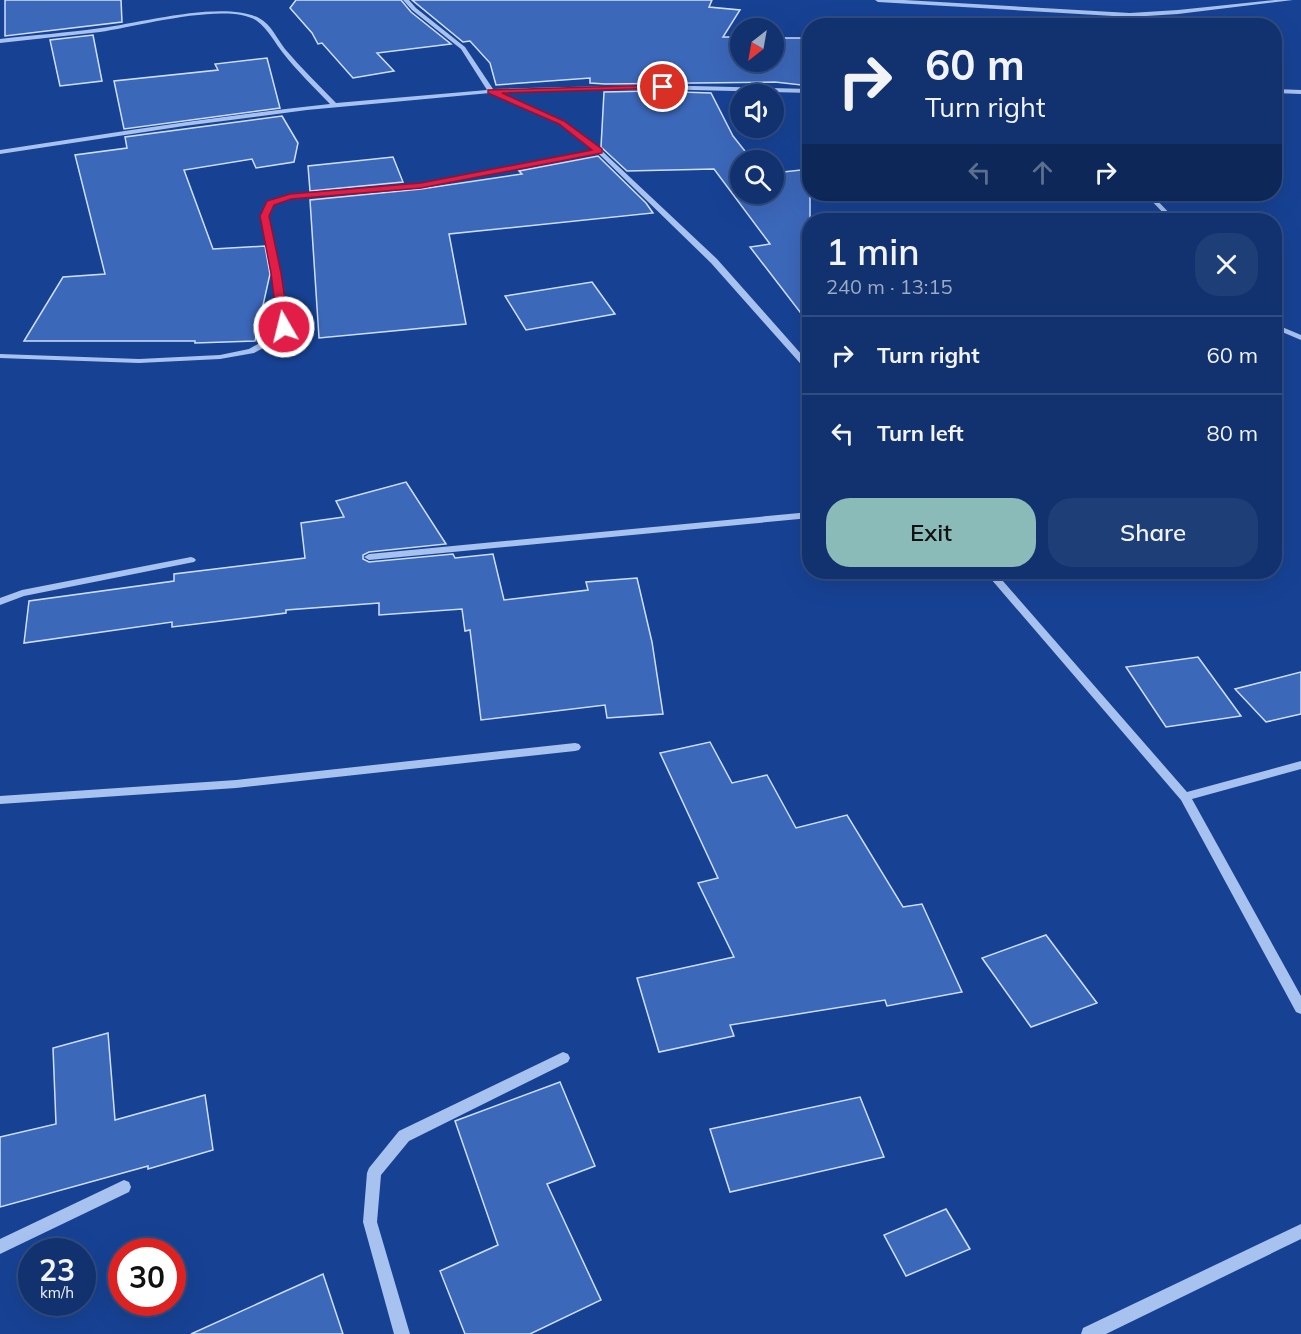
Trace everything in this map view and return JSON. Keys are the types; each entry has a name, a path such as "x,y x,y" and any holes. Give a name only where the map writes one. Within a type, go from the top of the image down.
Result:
{"street":[{"path":"406,0 463,48 491,91 561,123 599,151 714,261 802,360"},
{"path":"878,0 1130,15 1290,0"},
{"path":"0,41 103,30 145,21 229,11 248,14 259,19 285,52 334,105"},
{"path":"0,152 334,105 491,91 687,87 802,91"},
{"path":"1282,91 1301,92"},
{"path":"0,356 139,361 220,357 251,351 273,339 284,327 264,216 270,203 290,197 421,185 599,151"},
{"path":"1155,201 1166,213"},
{"path":"1282,329 1301,338"},
{"path":"369,557 802,516"},
{"path":"0,602 22,593 191,560"},
{"path":"996,579 1185,796 1301,1008"},
{"path":"0,801 237,784 575,747"},
{"path":"1185,796 1301,765"},
{"path":"402,1334 370,1222 374,1173 404,1136 563,1058"},
{"path":"0,1247 124,1187"},
{"path":"1089,1334 1301,1231"}],"building":[{"path":"5,0 121,0 122,22 5,36"},
{"path":"296,0 401,0 411,12 451,44 377,53 394,71 353,78 322,43 318,44 312,33 290,8"},
{"path":"412,0 712,0 709,7 740,10 735,18 730,18 730,26 723,37 730,37 730,72 784,72 784,38 802,38 802,85 775,82 605,84 590,83 590,78 496,85 490,63 470,41 463,42"},
{"path":"93,35 102,81 60,86 50,40"},
{"path":"267,58 280,108 124,129 114,81 218,70 215,64"},
{"path":"651,91 711,93 730,130 730,138 735,138 744,150 730,150 730,190 714,169 627,171 601,147 604,92"},
{"path":"282,116 298,143 294,162 256,168 252,159 184,170 213,249 265,246 270,274 255,341 195,343 195,341 24,341 63,277 105,274 75,155 127,148 125,137"},
{"path":"598,156 646,203 653,213 449,234 466,324 319,338 310,200 421,189 522,174 519,171"},
{"path":"393,157 403,182 310,191 308,166"},
{"path":"802,170 802,201 810,201 810,213 802,213 802,315 750,247 770,244 740,204 784,204 784,172"},
{"path":"592,282 615,314 526,330 505,296"},
{"path":"406,482 446,544 369,552 363,555 363,559 369,562 453,554 455,558 493,554 504,600 588,590 586,582 637,578 652,642 663,714 607,718 605,705 481,720 470,630 465,631 462,609 379,615 379,603 286,610 286,613 172,627 172,622 24,643 29,601 174,581 174,574 305,558 301,523 344,517 336,501"},
{"path":"1198,657 1241,716 1166,727 1126,667"},
{"path":"1301,672 1301,714 1266,722 1235,689"},
{"path":"710,742 732,783 767,775 796,828 847,815 903,907 922,904 962,992 887,1006 885,1000 730,1025 734,1036 659,1052 637,978 734,957 698,883 718,878 660,753"},
{"path":"1046,935 1097,1003 1031,1027 982,958"},
{"path":"108,1033 115,1120 205,1095 213,1150 0,1207 0,1137 56,1124 53,1048"},
{"path":"560,1082 595,1166 547,1184 601,1300 530,1334 465,1334 440,1271 498,1245 455,1121"},
{"path":"860,1097 884,1157 730,1192 710,1129"},
{"path":"946,1209 970,1249 906,1276 884,1235"},
{"path":"323,1274 343,1334 191,1334"}],"route":[{"path":"284,327 264,216 270,203 290,197 421,185 599,151 561,123 491,91 663,87"}]}
